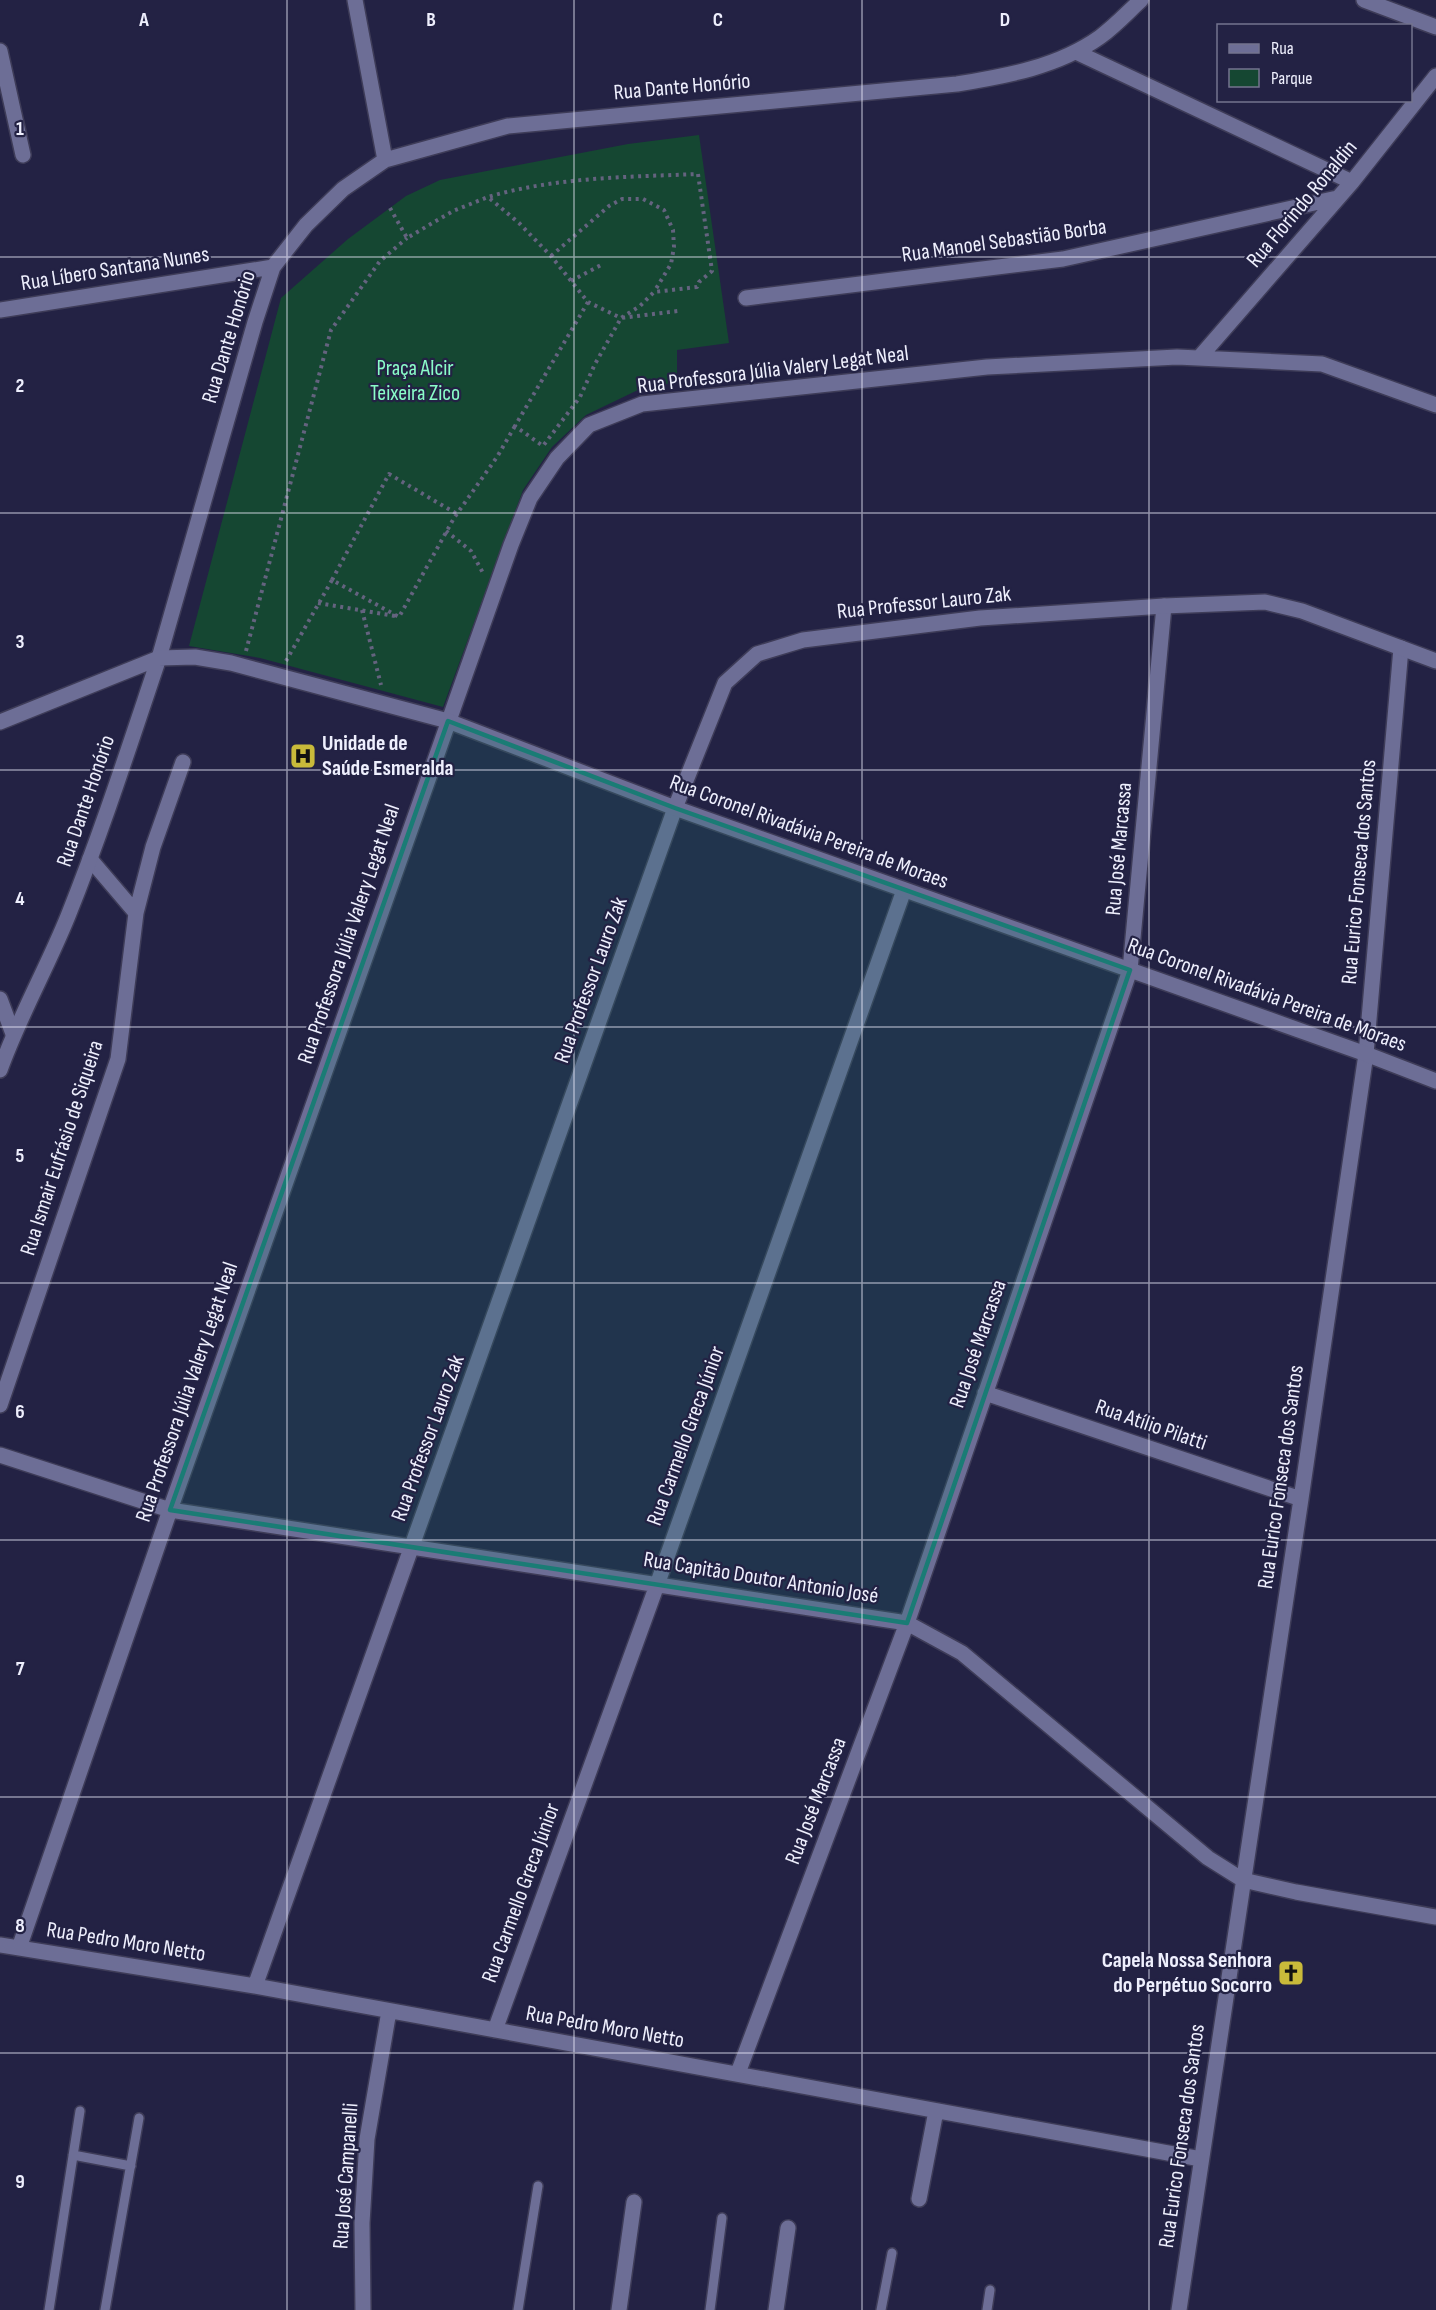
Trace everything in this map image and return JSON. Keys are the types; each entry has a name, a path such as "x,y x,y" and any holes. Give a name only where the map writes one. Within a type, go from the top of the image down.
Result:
{"street":[{"path":"355,0 385,160"},
{"name":"Rua Dante Honório","path":"0,1070 13,1034 95,864 159,658 255,322 273,267 306,225 343,189 385,160 508,126 957,84 1005,76 1076,52 1101,36 1141,0"},
{"path":"1364,0 1436,27"},
{"path":"0,51 23,155"},
{"path":"1076,52 1352,182"},
{"name":"Rua Florindo Ronaldin","path":"1199,358 1352,182 1436,76"},
{"name":"Rua Manoel Sebastião Borba","path":"746,298 1063,259 1337,198"},
{"name":"Rua Líbero Santana Nunes","path":"0,310 273,267"},
{"name":"Rua Professora Júlia Valery Legat Neal","path":"19,1948 170,1510 511,545 530,498 557,458 589,425 642,404 987,367 1177,357 1322,364 1436,405"},
{"name":"Rua Professor Lauro Zak","path":"255,1986 675,808 725,683 757,654 803,640 855,632 981,618 1265,602 1302,611 1436,661"},
{"name":"Rua José Marcassa","path":"738,2073 907,1623 1130,970 1164,606"},
{"name":"Rua Eurico Fonseca dos Santos","path":"1179,2310 1366,1054 1401,648"},
{"name":"Rua Coronel Rivadávia Pereira de Moraes","path":"159,658 195,657 231,663 448,721 675,808 1436,1081"},
{"path":"0,722 159,658"},
{"name":"Rua Ismair Eufrásio de Siqueira","path":"0,1405 118,1059 136,913 153,847 183,762"},
{"path":"95,864 136,913"},
{"name":"Rua Carmello Greca Júnior","path":"495,2030 657,1585 904,890"},
{"path":"0,999 13,1034"},
{"name":"Rua Atílio Pilatti","path":"985,1393 1301,1499"},
{"name":"Rua Capitão Doutor Antonio José","path":"0,1455 170,1510 907,1623 962,1653 1208,1858 1243,1880 1296,1892 1436,1917"},
{"name":"Rua Pedro Moro Netto","path":"0,1945 255,1986 1201,2159"},
{"name":"Rua José Campanelli","path":"363,2310 362,2223 367,2139 389,2011"},
{"path":"919,2199 936,2111"},
{"path":"619,2310 634,2202"},
{"path":"776,2310 788,2228"}],"lane":[{"path":"49,2310 80,2110"},
{"path":"105,2310 139,2118"},
{"path":"73,2155 131,2166"},
{"path":"518,2310 538,2186"},
{"path":"710,2310 722,2218"},
{"path":"881,2310 892,2253"},
{"path":"987,2310 990,2290"}],"path":[{"path":"244,655 331,330 380,261 407,238 453,212 488,197 523,187 622,177 698,174 712,271 699,282 697,287 654,292"},
{"path":"488,197 519,224 550,256 588,302 621,318 678,311"},
{"path":"514,426 543,446 580,397 621,318 640,306 654,292 671,264 674,247 673,230 664,210 643,199 622,199 609,206 550,256"},
{"path":"390,208 407,238"},
{"path":"571,281 601,265"},
{"path":"399,617 446,531 496,457 588,302"},
{"path":"284,664 389,474 457,514"},
{"path":"446,531 471,552 488,582"},
{"path":"332,580 399,617"},
{"path":"318,603 399,617"},
{"path":"362,610 383,691"}],"highlighted area":[{"path":"448,721 675,808 1130,970 907,1623 170,1510"}],"green space":[{"name":"Praça Alcir Teixeira Zico","path":"699,135 729,343 677,350 677,382 640,389 586,415 552,447 523,490 443,707 260,658 189,646 281,298 348,239 406,196 440,180 628,144"}],"place":[{"name":"Unidade de Saúde Esmeralda","path":"303,756"},
{"name":"Capela Nossa Senhora do Perpétuo Socorro","path":"1291,1973"}]}
